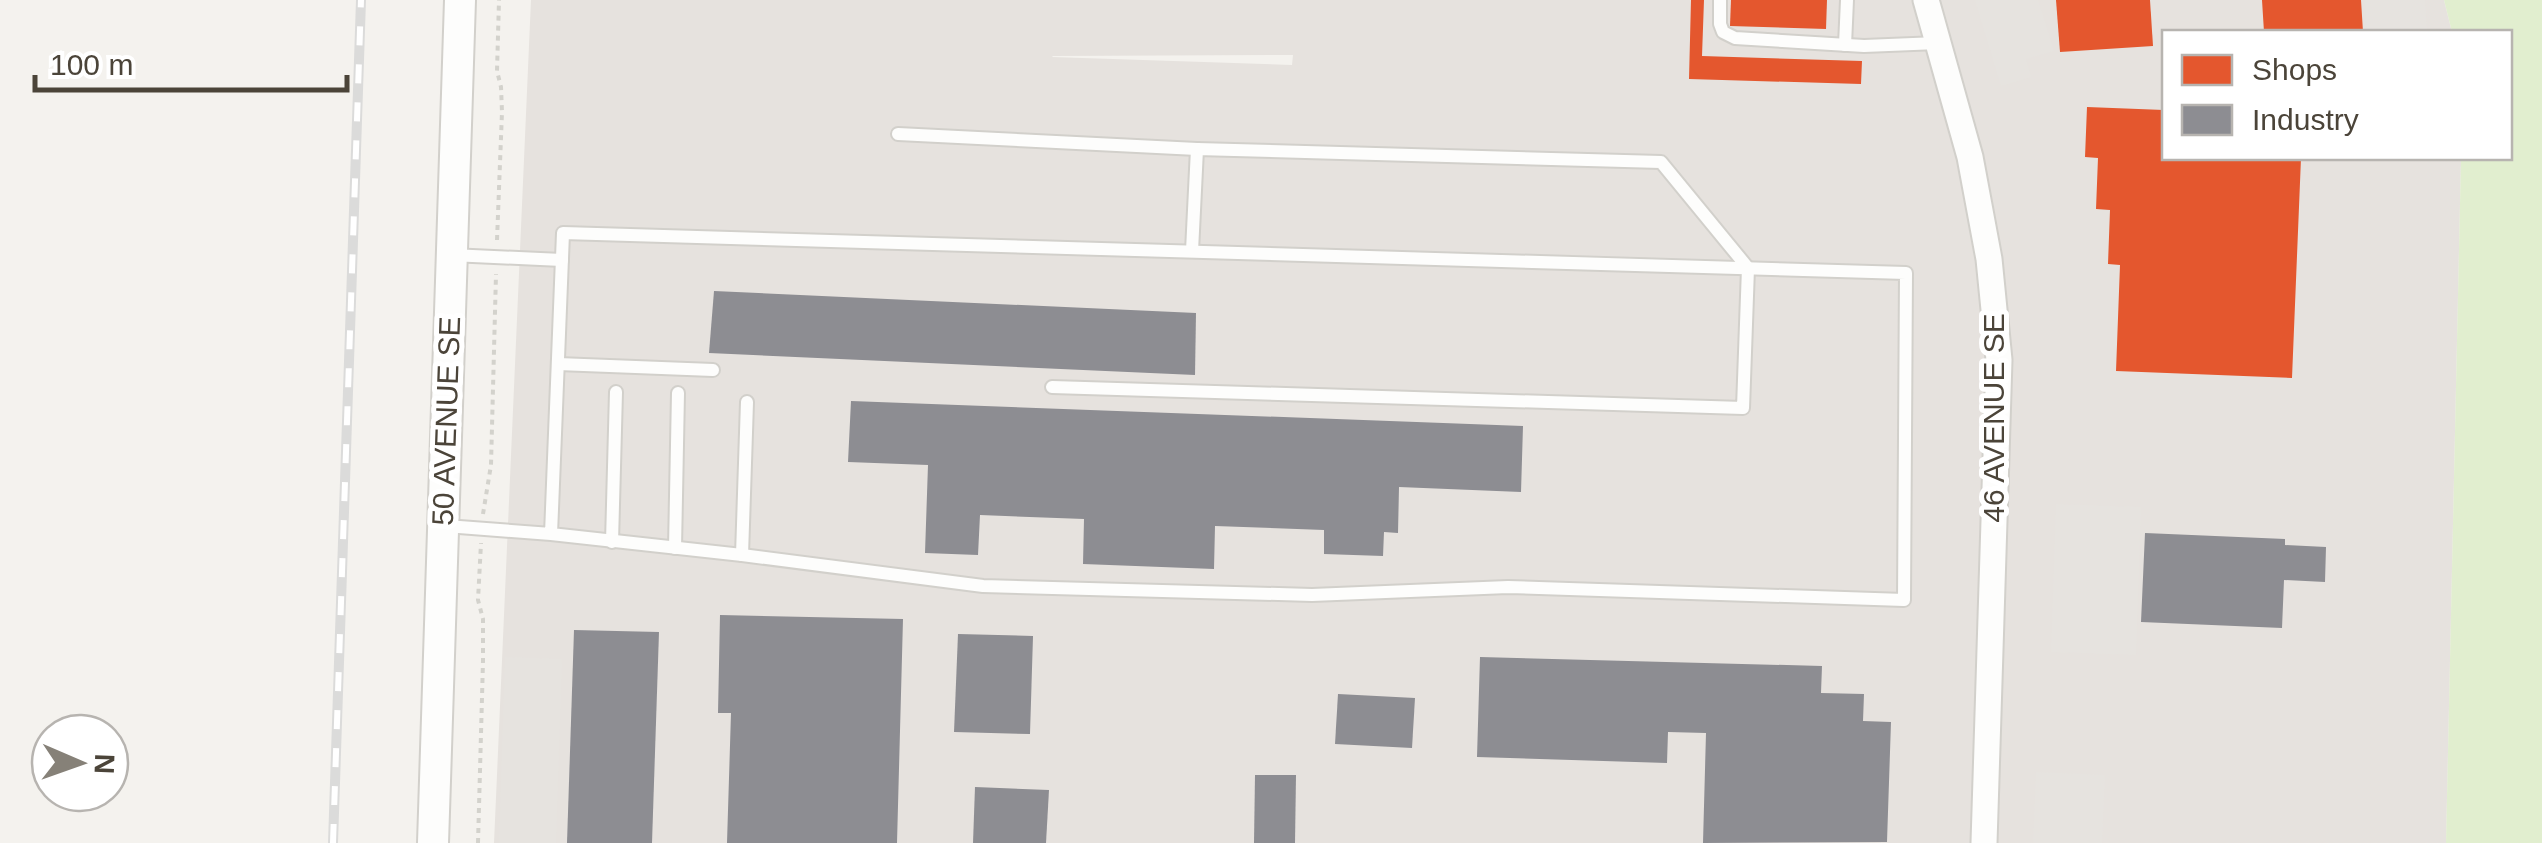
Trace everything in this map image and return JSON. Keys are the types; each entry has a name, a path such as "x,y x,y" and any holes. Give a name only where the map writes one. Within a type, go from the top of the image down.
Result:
{"street":[{"name":"50 AVENUE SE","path":"433,843 460,0"},
{"name":"46 AVENUE SE","path":"1926,0 1977,191 1990,259 1999,360 1984,843"}],"lane":[{"path":"1720,0 1720,24 1728,37 1845,45 1938,43"},
{"path":"1845,45 1846,0"},
{"path":"898,134 1197,149 1662,162 1748,268 1743,408 1052,388"},
{"path":"1192,252 1197,149"},
{"path":"443,526 742,554 983,586 1312,595 1508,588 1904,600 1906,273 563,233 551,534"},
{"path":"452,256 562,260"},
{"path":"558,364 712,370"},
{"path":"612,542 616,392"},
{"path":"675,548 678,393"},
{"path":"742,554 748,402"}],"path":[{"path":"478,843 484,650 478,600 481,529 490,465 502,112 497,71 499,0"}],"shaded area":[{"path":"531,0 2444,0 2452,30 2162,30 2162,160 2461,160 2446,843 494,843","holes":["1293,55 1292,65 1053,56"]},
{"path":"1975,0 2038,0 2054,51 2026,59 2031,77 2001,86"},
{"path":"2365,0 2425,0 2427,30 2367,30"},
{"path":"2056,504 2141,507 2136,655 2051,652"},
{"path":"505,657 562,659 556,843 499,843"},
{"path":"2036,772 2105,775 2102,843 2033,843"}],"green space":[{"path":"2444,0 2542,0 2542,843 2446,843 2461,160 2512,160 2512,30 2452,30"}],"building: Shops":[{"path":"1691,0 1704,0 1702,56 1862,61 1861,84 1689,79"},
{"path":"1731,0 1827,0 1826,29 1730,26"},
{"path":"2056,0 2150,0 2153,46 2060,52"},
{"path":"2262,0 2361,0 2363,30 2264,30"},
{"path":"2087,107 2162,110 2162,160 2301,160 2292,378 2116,371 2120,265 2108,264 2110,210 2096,209 2098,158 2085,157"}],"building: Industry":[{"path":"714,291 1196,313 1195,375 709,353"},
{"path":"851,401 1523,426 1521,492 1399,487 1398,533 1384,532 1383,556 1324,554 1324,530 1215,526 1214,569 1083,564 1084,519 980,515 978,555 925,553 928,465 848,462"},
{"path":"2145,533 2285,539 2285,545 2326,547 2325,582 2284,580 2282,628 2141,622"},
{"path":"720,615 903,619 897,843 727,843 731,713 718,713"},
{"path":"574,630 659,632 652,843 567,843"},
{"path":"958,634 1033,636 1030,734 954,732"},
{"path":"1480,657 1822,666 1821,693 1864,694 1863,721 1891,722 1887,842 1703,843 1706,733 1668,732 1667,763 1477,757"},
{"path":"1338,694 1415,698 1412,748 1335,744"},
{"path":"1255,775 1296,775 1295,843 1254,843"},
{"path":"975,787 1049,790 1046,843 973,843"}],"railway":[{"path":"333,843 361,0"}]}
